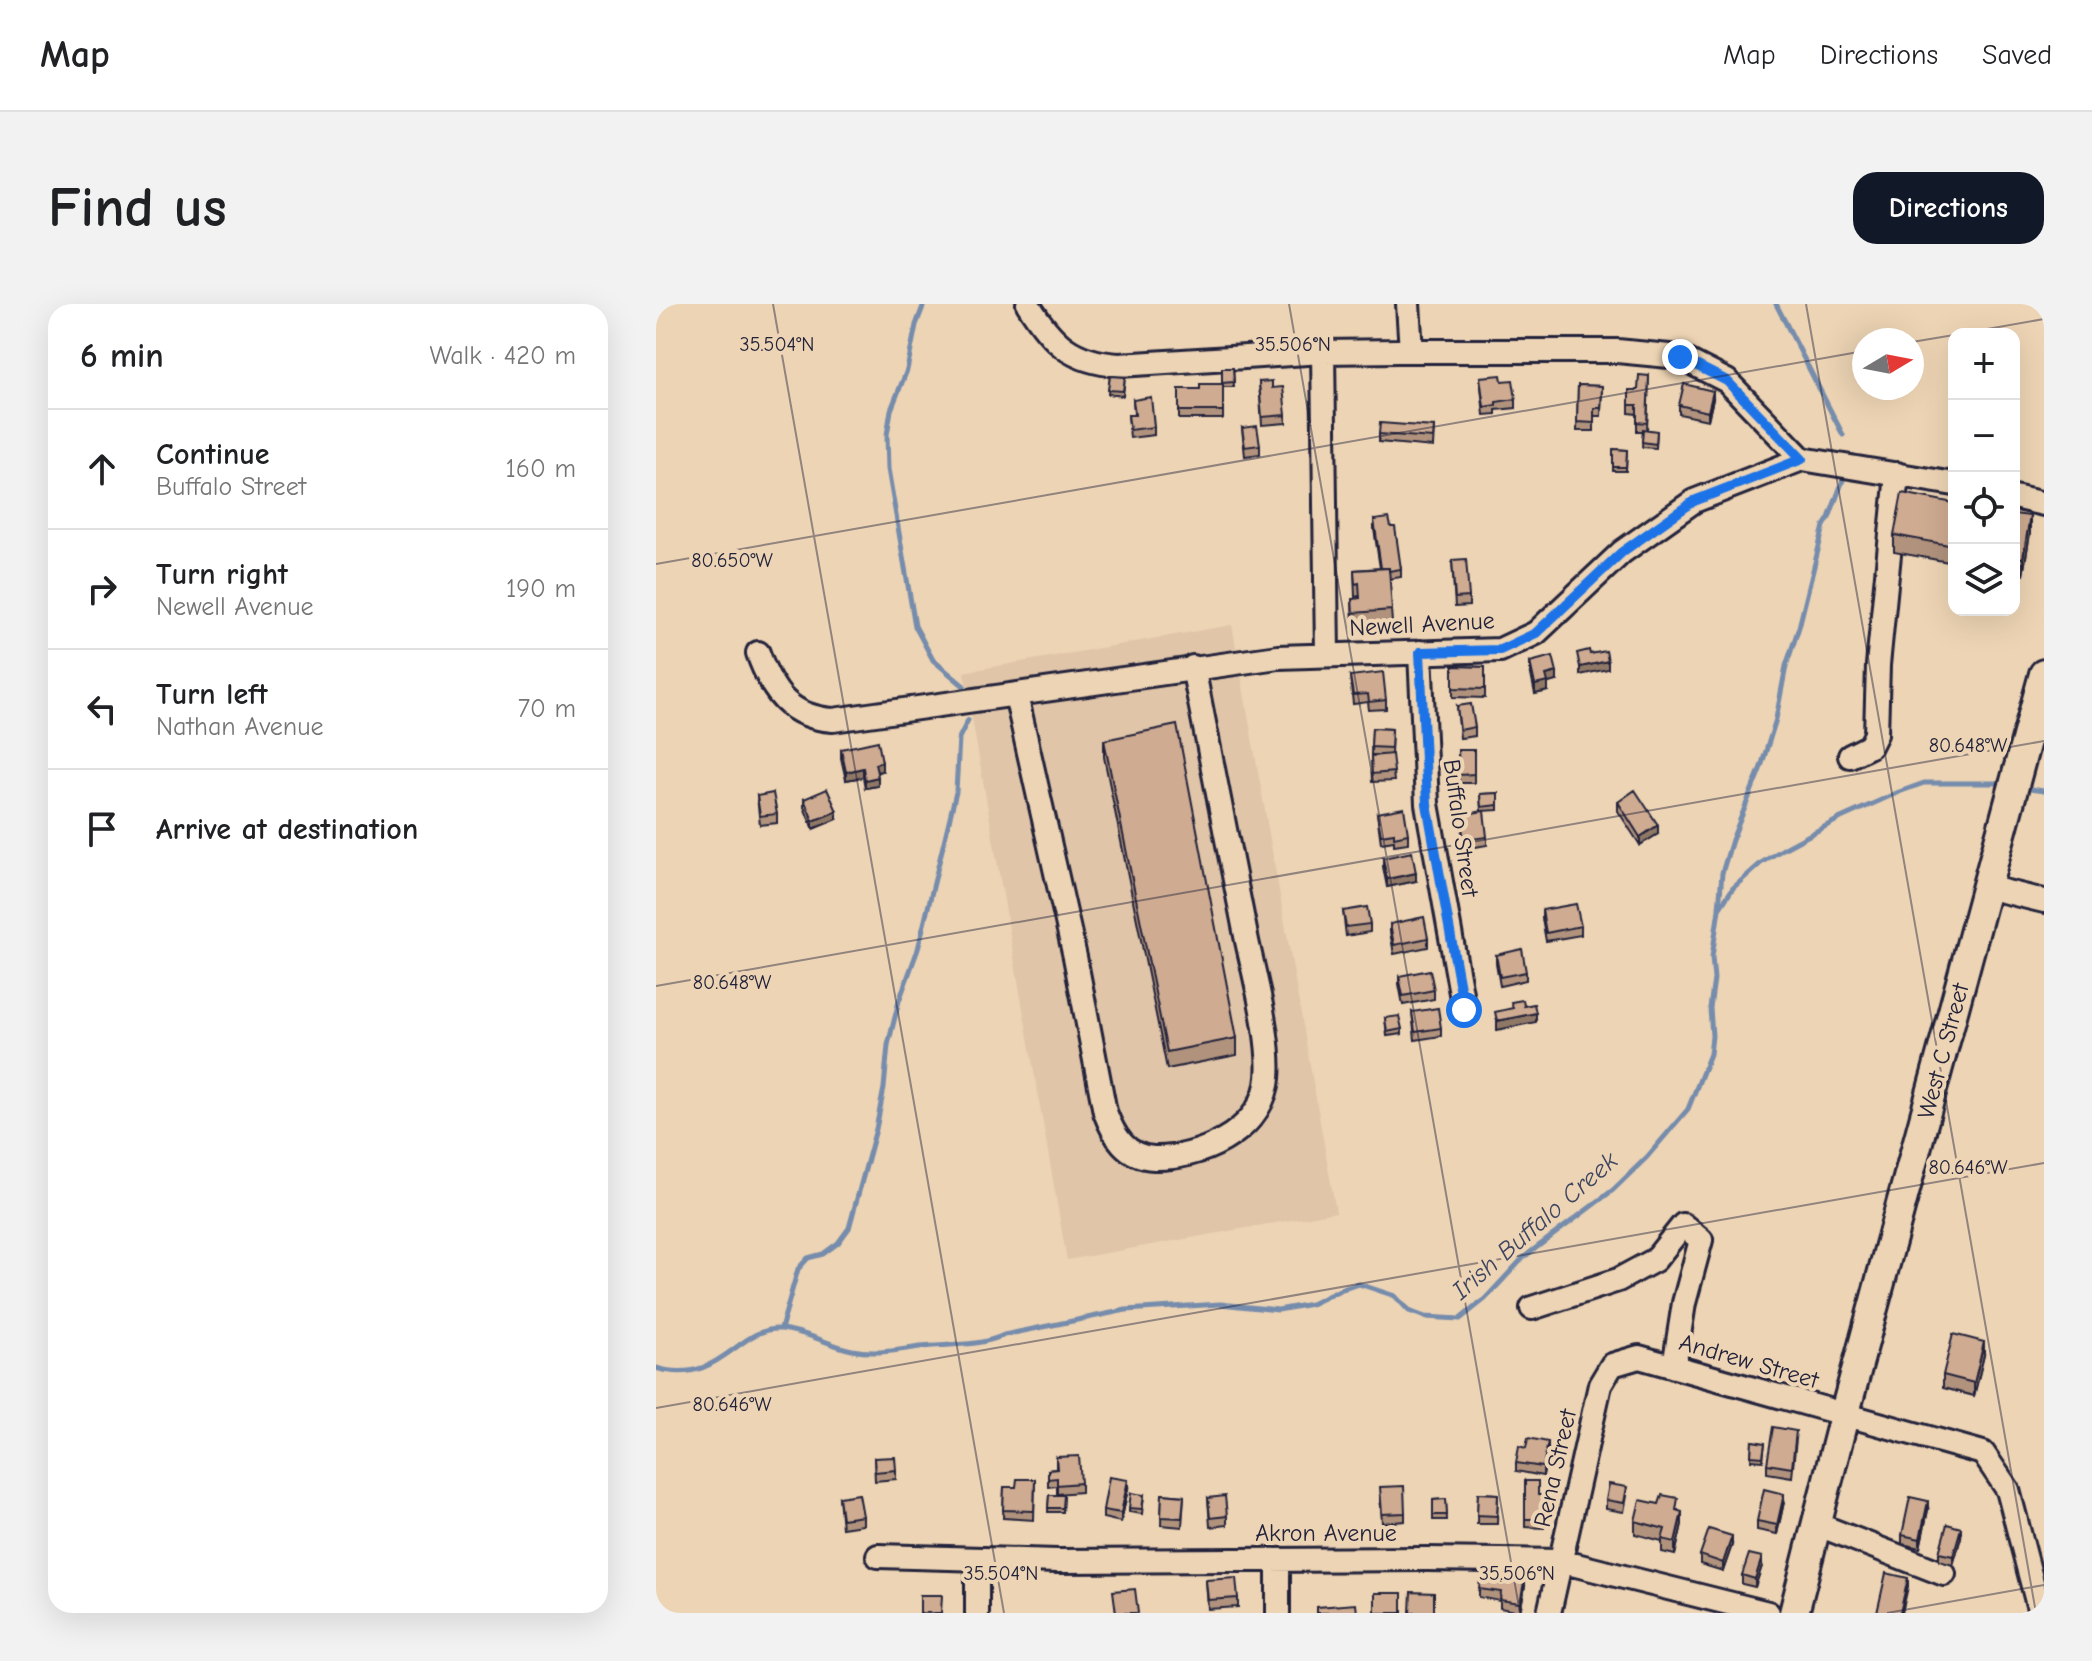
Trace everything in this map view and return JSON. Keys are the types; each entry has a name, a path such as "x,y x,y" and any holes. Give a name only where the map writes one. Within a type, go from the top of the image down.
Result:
{"main road":[{"name":"West C Street","path":"1794,1613 2044,674"}],"street":[{"path":"1028,304 1046,332 1068,350 1096,363 1119,365 1323,352 1617,351 1680,357 1727,381 1802,459 1948,483"},
{"path":"1408,304 1411,351"},
{"path":"1323,352 1327,655"},
{"name":"Newell Avenue","path":"758,653 768,680 778,694 799,712 833,720 1278,657 1500,650 1536,633 1622,552 1694,501 1802,459"},
{"path":"1850,756 1870,746 1876,734 1878,665 1897,474"},
{"path":"2020,498 2044,504"},
{"name":"Buffalo Street","path":"1420,652 1427,804 1464,1010"},
{"path":"1026,693 1105,1112 1112,1131 1126,1149 1147,1158 1170,1158 1225,1140 1242,1129 1258,1110 1268,1072 1256,983 1193,667"},
{"path":"1986,887 2044,901"},
{"path":"1532,1308 1618,1280 1655,1260 1683,1225 1701,1240 1684,1303 1674,1367"},
{"name":"Andrew Street","path":"1639,1357 1983,1453 2008,1490 2040,1613"},
{"name":"Rena Street","path":"1549,1613 1600,1385 1612,1365 1639,1357"},
{"path":"1816,1524 1944,1574"},
{"name":"Akron Avenue","path":"878,1556 1560,1561 1768,1613"},
{"path":"977,1559 977,1613"},
{"path":"1278,1560 1278,1613"}],"shaded area":[{"path":"1232,625 1336,1212 1067,1260 964,672"}],"building":[{"path":"1222,368 1233,368 1234,382 1222,383"},
{"path":"1501,375 1502,381 1513,380 1516,399 1484,407 1480,377"},
{"path":"1639,375 1649,376 1647,423 1637,422 1637,405 1629,405 1629,390 1638,390"},
{"path":"1110,376 1125,377 1123,391 1108,390"},
{"path":"1272,381 1272,388 1283,387 1286,415 1262,417 1259,382"},
{"path":"1200,384 1223,384 1223,411 1179,411 1179,389 1200,389"},
{"path":"1684,384 1713,391 1708,412 1679,405"},
{"path":"1578,385 1602,386 1601,408 1594,408 1594,423 1577,422"},
{"path":"1151,397 1154,427 1130,430 1128,415 1135,415 1133,400"},
{"path":"1380,423 1434,427 1433,438 1379,434"},
{"path":"1257,426 1260,445 1245,447 1242,428"},
{"path":"1643,429 1657,431 1656,444 1642,442"},
{"path":"1613,449 1627,450 1626,467 1613,467"},
{"path":"1902,493 1948,502 1948,545 1894,535"},
{"path":"2020,515 2030,516 2023,558 2020,558"},
{"path":"1389,518 1391,527 1395,527 1401,569 1389,571 1389,568 1381,568 1374,520"},
{"path":"1466,559 1469,597 1455,598 1452,560"},
{"path":"1389,568 1392,610 1353,613 1352,599 1360,598 1354,570"},
{"path":"1589,650 1590,654 1606,651 1608,661 1580,667 1577,653"},
{"path":"1553,656 1557,672 1546,675 1548,682 1535,685 1530,662"},
{"path":"1453,666 1485,667 1485,689 1453,688"},
{"path":"1383,672 1386,700 1369,702 1368,694 1353,695 1350,676"},
{"path":"1471,704 1475,727 1460,730 1457,706"},
{"path":"1177,725 1237,1038 1167,1052 1104,740"},
{"path":"1372,728 1392,729 1391,748 1371,747"},
{"path":"878,741 882,762 875,764 878,777 865,780 863,768 846,772 841,749"},
{"path":"1458,750 1474,750 1474,774 1459,775"},
{"path":"1392,754 1394,772 1372,774 1371,756"},
{"path":"827,789 837,811 813,821 804,799"},
{"path":"1635,790 1658,825 1640,837 1618,802"},
{"path":"773,793 777,814 760,816 757,796"},
{"path":"1498,793 1498,805 1481,807 1480,794"},
{"path":"1404,808 1408,834 1394,837 1394,833 1381,835 1377,813"},
{"path":"1484,811 1487,837 1464,840 1460,815"},
{"path":"1412,852 1416,873 1387,879 1383,858"},
{"path":"1576,904 1581,926 1546,933 1542,910"},
{"path":"1367,907 1370,924 1346,927 1343,911"},
{"path":"1424,917 1428,938 1394,945 1390,924"},
{"path":"1522,949 1526,972 1500,977 1496,955"},
{"path":"1430,970 1434,990 1403,996 1399,976"},
{"path":"1523,1000 1524,1006 1534,1004 1536,1013 1497,1021 1495,1012 1513,1008 1511,1002"},
{"path":"1438,1008 1441,1028 1415,1032 1412,1012"},
{"path":"1399,1016 1402,1029 1387,1032 1385,1018"},
{"path":"1953,1334 1984,1342 1974,1383 1943,1375"},
{"path":"1773,1427 1796,1431 1792,1468 1767,1464"},
{"path":"1528,1438 1548,1442 1543,1467 1516,1463 1519,1446 1526,1448"},
{"path":"1752,1441 1765,1443 1763,1457 1751,1456"},
{"path":"1079,1456 1081,1483 1057,1485 1057,1478 1048,1479 1048,1470 1057,1469 1056,1457"},
{"path":"895,1457 896,1470 875,1472 874,1458"},
{"path":"1109,1477 1128,1480 1121,1513 1103,1510"},
{"path":"1017,1479 1035,1479 1034,1511 1003,1510 1004,1487 1016,1487"},
{"path":"1525,1481 1538,1481 1538,1495 1544,1495 1544,1519 1525,1519"},
{"path":"1609,1484 1627,1487 1624,1503 1606,1500"},
{"path":"1404,1486 1405,1513 1382,1514 1380,1487"},
{"path":"1764,1489 1784,1494 1777,1525 1757,1521"},
{"path":"1131,1493 1144,1495 1142,1509 1129,1508"},
{"path":"1478,1493 1498,1494 1497,1516 1477,1515"},
{"path":"859,1494 863,1516 842,1519 839,1497"},
{"path":"1162,1494 1184,1496 1182,1518 1161,1517"},
{"path":"1049,1495 1064,1495 1063,1508 1048,1508"},
{"path":"1662,1495 1678,1498 1676,1510 1682,1512 1675,1542 1662,1539 1665,1529 1635,1521 1640,1500 1659,1504"},
{"path":"1225,1496 1227,1516 1210,1518 1208,1498"},
{"path":"1910,1497 1928,1501 1920,1539 1902,1535"},
{"path":"1446,1499 1447,1515 1433,1515 1433,1500"},
{"path":"1947,1524 1961,1528 1953,1556 1939,1553"},
{"path":"1709,1529 1732,1536 1723,1563 1700,1555"},
{"path":"1749,1554 1762,1557 1755,1579 1742,1575"},
{"path":"1503,1573 1525,1577 1520,1603 1500,1600 1501,1592 1479,1589 1480,1579 1501,1583"},
{"path":"1886,1573 1908,1578 1900,1613 1877,1613"},
{"path":"1236,1578 1238,1598 1208,1600 1206,1580"},
{"path":"1135,1589 1138,1613 1116,1613 1113,1591"},
{"path":"1411,1592 1434,1593 1434,1613 1410,1613"},
{"path":"1375,1593 1402,1593 1402,1613 1375,1613"},
{"path":"920,1595 942,1595 941,1613 920,1613"},
{"path":"1356,1604 1357,1613 1317,1613 1317,1607"}],"waterway":[{"path":"924,304 916,325 907,370 891,410 887,435 888,469 915,626 933,660 964,686"},
{"path":"1776,304 1843,435"},
{"path":"1719,908 1722,873 1776,719 1786,666 1824,526 1843,480"},
{"path":"781,1329 798,1269 808,1258 823,1254 838,1243 849,1228 876,1129 888,1045 899,1001 918,949 956,792 959,738 968,720"},
{"name":"Irish Buffalo Creek","path":"656,1368 678,1372 697,1370 713,1363 752,1336 781,1329 852,1350 886,1352 984,1342 1004,1335 1126,1310 1220,1304 1278,1310 1311,1304 1359,1284 1395,1296 1409,1311 1425,1317 1460,1319 1485,1299 1524,1257 1613,1190 1647,1157 1688,1109 1710,1054 1710,1008 1714,979 1712,957 1719,909 1733,888 1761,863 1783,849 1899,792 1924,783 2004,783"},
{"name":"Irish Buffalo Creek","path":"2022,788 2044,791"}],"route":[{"path":"1464,1010 1427,804 1420,652 1500,650 1536,633 1622,552 1694,501 1802,459 1727,381 1680,357"}]}
